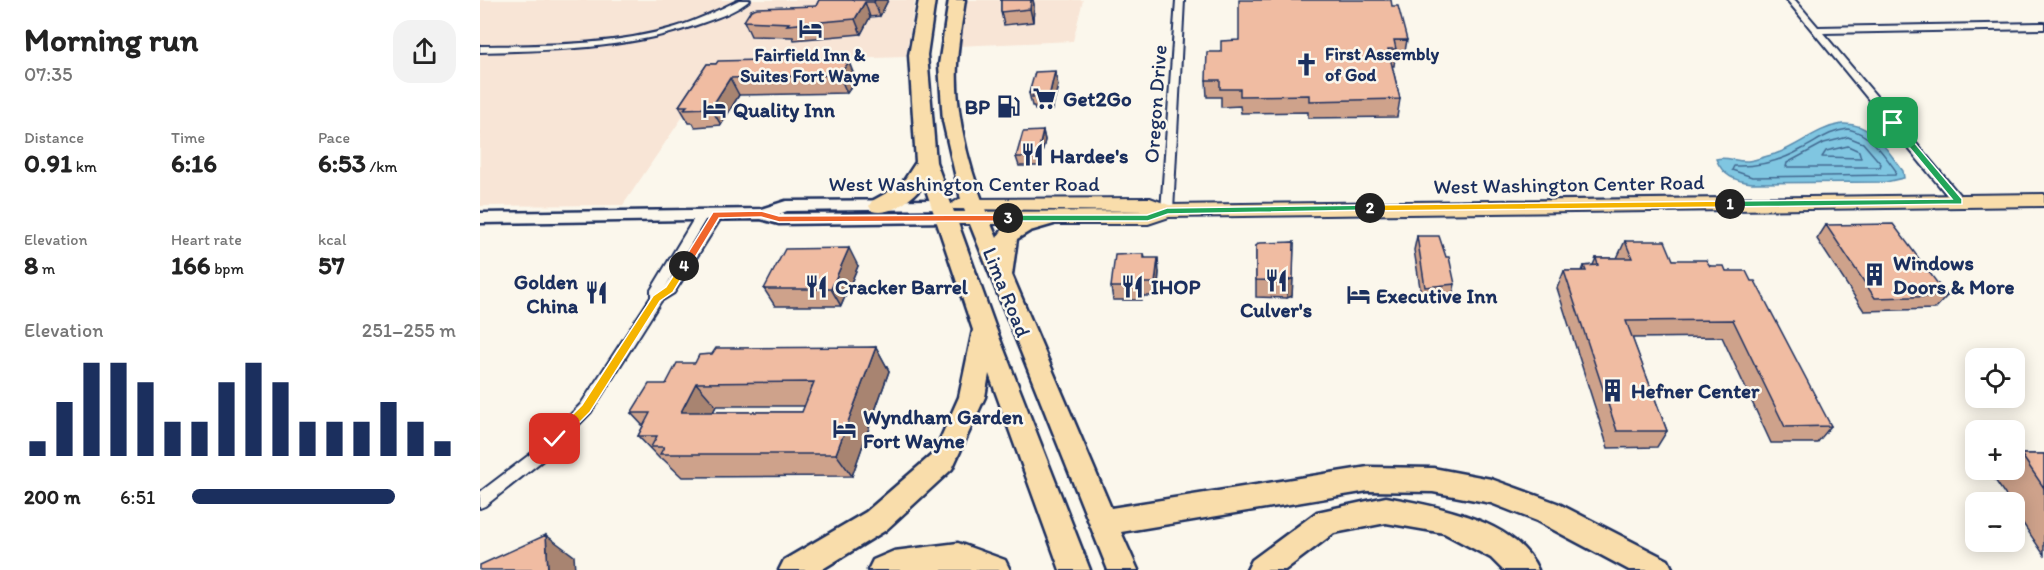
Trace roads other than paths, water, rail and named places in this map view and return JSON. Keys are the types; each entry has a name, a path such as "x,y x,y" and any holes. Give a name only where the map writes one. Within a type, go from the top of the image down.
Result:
{"highway":[{"name":"Lima Road","path":"927,0 918,55 921,122 926,162 984,329 1075,570"},
{"name":"Lima Road","path":"957,0 948,65 952,121 974,211 1122,570"},
{"path":"879,206 906,194 916,183 926,162"},
{"path":"1002,282 1003,249 1009,231 1023,224 1047,219"},
{"path":"794,570 876,521 943,461 972,397 984,329"},
{"path":"1104,522 1368,479 1433,480 1491,491 1547,512 1658,570"},
{"path":"1262,570 1327,521 1386,510 1448,521 1501,548 1523,570"},
{"path":"883,570 894,566 958,557 995,570"}],"main road":[{"name":"West Washington Center Road","path":"974,211 1047,219 1148,218 1167,211 2044,200"},
{"name":"West Washington Center Road","path":"480,218 761,214 779,219 1149,204 1167,211"},
{"name":"West Washington Center Road","path":"761,214 786,206 879,206 944,212"}],"street":[{"path":"480,49 583,48 637,41 705,20 746,0"},
{"name":"Oregon Drive","path":"1167,211 1180,0"},
{"path":"1791,0 1959,202"},
{"path":"1816,30 2044,26"},
{"path":"480,501 542,453 586,408 657,298 670,290 709,215"}],"water":[{"path":"1842,124 1862,127 1877,138 1903,171 1904,178 1886,182 1752,183 1730,177 1722,170 1716,159 1744,161 1758,159 1784,151 1824,129"}],"place":[{"name":"Fairfield Inn & Suites Fort Wayne","path":"810,29"},
{"name":"First Assembly of God","path":"1307,64"},
{"name":"Get2Go","path":"1045,98"},
{"name":"BP","path":"1008,106"},
{"name":"Quality Inn","path":"715,109"},
{"name":"Hardee's","path":"1032,155"},
{"name":"Windows Doors & More","path":"1875,274"},
{"name":"Culver's","path":"1276,281"},
{"name":"Cracker Barrel","path":"817,286"},
{"name":"IHOP","path":"1133,286"},
{"name":"Golden China","path":"596,293"},
{"name":"Executive Inn","path":"1358,295"},
{"name":"Hefner Center","path":"1613,390"},
{"name":"Wyndham Garden Fort Wayne","path":"845,428"}]}
